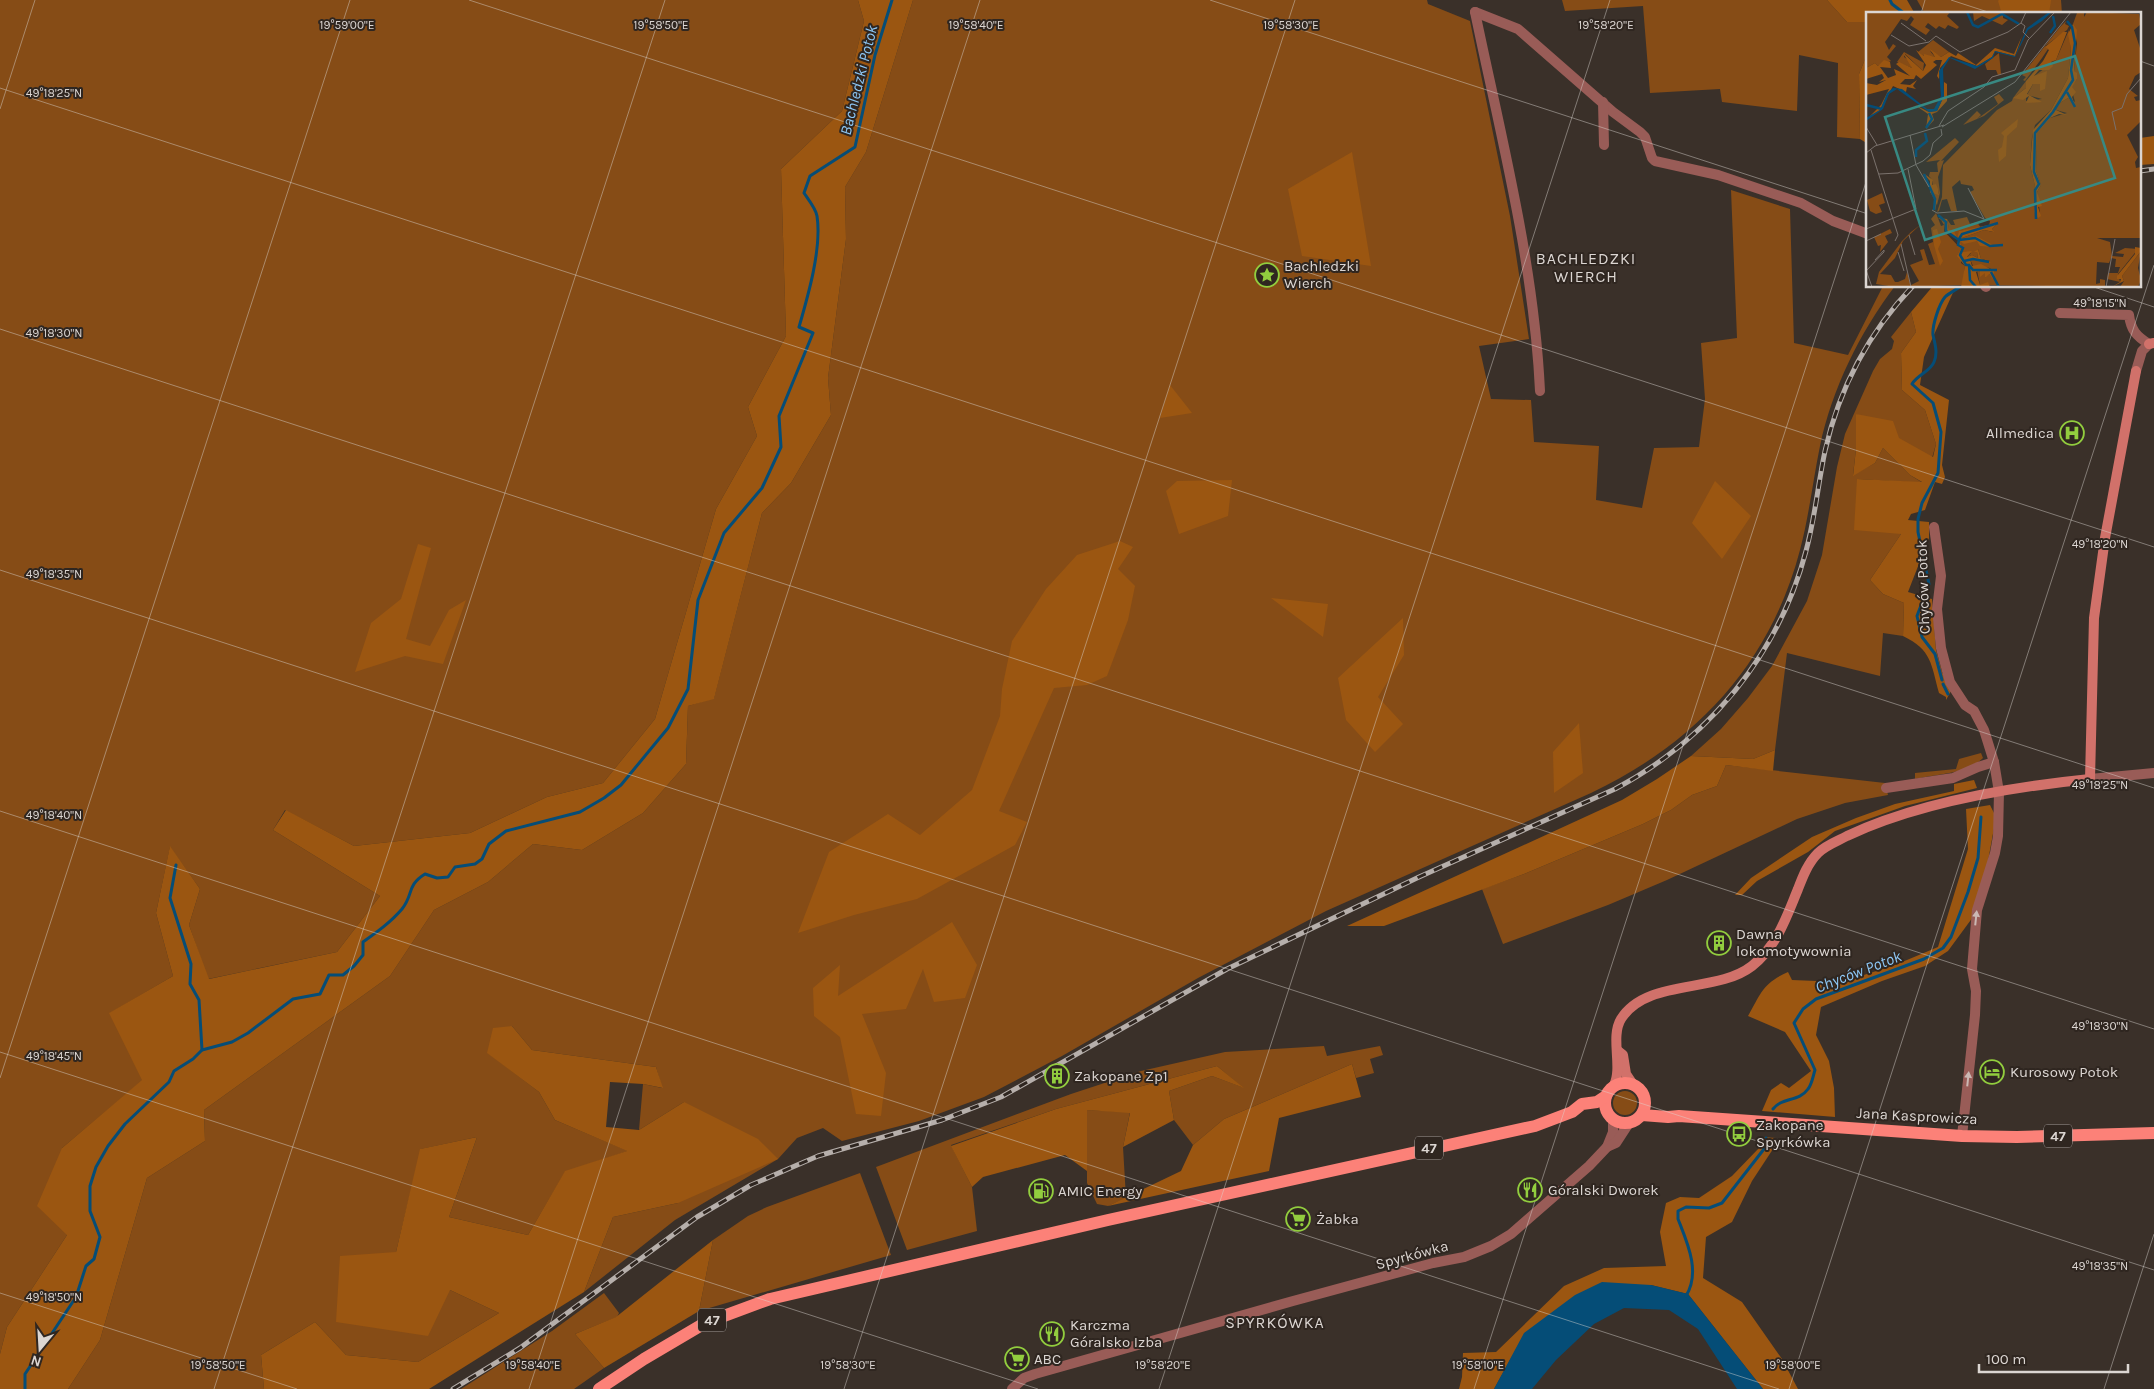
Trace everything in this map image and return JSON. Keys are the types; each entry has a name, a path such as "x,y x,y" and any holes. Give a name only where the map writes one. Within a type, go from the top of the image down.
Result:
{"main road":[{"path":"1610,1116 1605,1105 1606,1096 1614,1086 1623,1082 1632,1083"},
{"name":"47","path":"1632,1083 1643,1092 1646,1101 1679,1116"},
{"name":"47","path":"600,1389 650,1355 706,1323 770,1299 1099,1223 1535,1126 1572,1112 1582,1104 1597,1102 1606,1096"},
{"path":"1629,1123 1642,1115 1646,1101"},
{"name":"47","path":"1572,1112 1599,1111 1621,1122 1629,1123"},
{"name":"47","path":"1642,1115 1679,1116"},
{"name":"Jana Kasprowicza","path":"1679,1116 1962,1136 2040,1137 2154,1133"}],"street":[{"path":"1540,392 1537,343 1516,210 1476,12 1518,29 1645,137 1655,162 1718,175 1801,203 1833,221 1866,233"},
{"path":"1603,102 1604,145"},
{"path":"2060,313 2129,315 2131,327 2136,336 2152,343 2142,351 2136,371 2105,538 2094,618 2090,779"},
{"name":"Chyców Potok","path":"1934,528 1941,576 1937,609 1941,648 1950,682 1965,704 1974,712 1984,730 1994,762 1999,792 1997,845 1977,910 1972,969 1976,991 1976,1015 1962,1136"},
{"path":"1886,788 1953,778 1994,762"},
{"path":"1614,1086 1617,1080 1618,1026 1627,1012 1643,999 1733,975 1750,967 1764,954 1780,932 1806,868 1818,852 1830,844 1863,829 1910,812 2034,784 2154,773"},
{"path":"1618,1052 1623,1055 1627,1077 1632,1083"},
{"path":"1607,1147 1612,1132 1610,1116"},
{"name":"Spyrkówka","path":"1012,1389 1024,1378 1035,1374 1434,1263 1464,1257 1491,1246 1511,1234 1536,1214 1607,1147 1616,1143 1629,1123"}],"shaded area":[{"path":"0,0 858,0 864,21 842,111 781,169 786,336 748,407 757,436 716,509 655,719 603,783 547,797 470,833 354,846 285,810 273,830 380,896 337,952 208,979 189,925 200,889 170,847 156,913 173,976 110,1013 143,1080 62,1148 67,1235 7,1327 0,1354"},
{"path":"858,0 913,0 866,152 845,187 846,239 828,378 831,415 791,483 762,513 714,699 688,706 686,764 643,813 582,850 533,844 488,882 434,910 390,976 204,1110 205,1141 147,1178 100,1340 68,1389 0,1389 0,1354 7,1327 67,1235 37,1206 62,1148 142,1080 109,1013 173,976 156,913 170,846 200,889 189,925 209,979 337,952 380,896 273,830 286,810 354,846 470,833 547,797 603,783 655,719 716,509 757,436 748,407 786,336 781,169 842,111 864,21"},
{"path":"913,0 1427,0 1428,4 1470,21 1510,216 1529,339 1479,346 1491,399 1531,400 1534,442 1599,446 1596,500 1642,508 1654,448 1699,447 1705,399 1701,343 1737,338 1731,190 1790,209 1794,343 1848,355 1882,288 1894,288 1870,322 1859,342 1832,403 1820,446 1800,550 1787,591 1769,629 1748,664 1724,696 1664,750 1629,773 1591,793 1326,911 1198,978 1062,1056 984,1097 919,1121 842,1141 823,1128 797,1138 778,1159 675,1220 584,1292 613,1217 678,1203 684,1102 639,1130 643,1084 662,1088 656,1067 532,1050 512,1026 488,1053 539,1092 555,1120 628,1151 565,1172 528,1235 449,1217 477,1137 421,1149 396,1252 450,1290 499,1313 418,1362 346,1355 315,1322 261,1355 264,1389 68,1389 100,1340 147,1178 205,1141 204,1110 390,976 434,910 488,882 533,844 582,850 643,813 686,764 688,706 714,698 762,513 791,483 831,415 828,378 846,239 845,187 866,152"},
{"path":"1562,0 1827,0 1847,22 1866,22 1866,57 1859,74 1860,139 1837,137 1838,63 1799,55 1797,111 1722,102 1720,89 1650,93 1643,6 1565,11"},
{"path":"1827,0 1907,0 1914,12 1866,12 1866,22 1847,22"},
{"path":"1917,0 2061,0 2062,12 1924,12"},
{"path":"2051,0 2049,12 2001,12 1998,1"},
{"path":"1866,57 1866,143 1860,139 1859,74"},
{"path":"2154,136 2154,164 2142,165 2142,138"},
{"path":"1352,152 1371,266 1302,256 1288,189"},
{"path":"1931,288 1955,288 1924,357 1920,385 1949,400 1942,465 1945,477 1942,484 1935,482 1925,510 1911,514 1908,520 1929,522 1929,538 1908,592 1932,599 1936,650 1942,672 1951,691 1946,700 1946,697 1939,693 1932,666 1925,653 1913,641 1903,636 1904,603 1883,594 1870,580 1901,534 1854,530 1857,479 1922,482 1910,475 1883,448 1875,463 1853,476 1856,449 1856,414 1893,421 1899,438 1933,457 1936,444 1925,410 1902,390 1901,353 1916,332 1911,312"},
{"path":"1911,312 1916,332 1901,353 1902,390 1925,410 1936,444 1932,458 1856,414 1856,449 1853,475 1875,463 1883,448 1910,475 1923,483 1858,479 1901,534 1870,580 1883,594 1904,603 1903,636 1883,633 1880,676 1787,653 1775,750 1753,759 1691,756 1721,729 1772,666 1807,601 1822,555 1837,467 1845,434 1873,371 1880,359 1892,349 1894,341 1891,337"},
{"path":"1170,385 1192,413 1160,418"},
{"path":"1232,480 1228,516 1179,534 1166,491 1177,481"},
{"path":"1715,481 1751,516 1722,559 1692,523"},
{"path":"1120,541 1133,547 1118,569 1135,586 1128,620 1107,676 1087,685 1054,688 999,811 1027,822 1015,845 917,899 854,915 798,933 829,852 888,814 920,835 972,790 1000,716 1002,689 1012,641 1046,589 1077,555"},
{"path":"418,544 431,548 406,639 430,646 449,610 466,600 443,664 405,656 355,672 371,623 401,599"},
{"path":"1271,598 1328,604 1323,637"},
{"path":"1403,618 1404,655 1378,697 1403,724 1375,752 1346,720 1338,678"},
{"path":"1579,723 1583,773 1554,793 1553,752"},
{"path":"1775,750 1773,771 1726,765 1717,786 1692,795 1671,810 1643,824 1524,874 1384,926 1347,926 1622,800 1691,756 1753,759"},
{"path":"1981,753 1983,758 1969,767 1951,773 1915,779 1915,773 1956,769 1959,759"},
{"path":"1726,765 1885,783 1888,795 1845,803 1797,819 1667,880 1608,905 1503,944 1482,889 1524,874 1643,824 1671,810 1692,795 1717,786"},
{"path":"1974,780 1977,788 1905,806 1835,831 1808,852 1757,881 1742,895 1735,895 1751,878 1812,837 1895,804 1954,791 1954,784"},
{"path":"1990,805 1996,817 1988,861 1973,917 1948,951 1925,966 1882,981 1821,1007 1816,1035 1829,1061 1834,1088 1835,1117 1762,1111 1771,1090 1781,1083 1789,1088 1811,1071 1785,1032 1748,1016 1760,995 1773,980 1788,972 1792,980 1842,982 1895,965 1938,947 1968,849 1966,809"},
{"path":"952,922 977,965 965,998 934,1002 923,969 906,1009 862,1014 886,1073 881,1116 856,1114 840,1037 814,1016 813,988 840,965 838,996"},
{"path":"512,1026 532,1050 656,1067 663,1088 643,1084 610,1082 606,1127 639,1130 684,1102 758,1139 778,1159 678,1203 613,1217 584,1292 429,1389 264,1389 261,1355 315,1322 346,1355 418,1362 499,1313 450,1290 428,1336 336,1322 340,1256 396,1252 420,1149 477,1137 449,1217 528,1235 565,1171 627,1151 555,1120 539,1092 487,1053 493,1028"},
{"path":"1324,1046 1327,1056 1380,1046 1383,1055 1370,1059 1374,1073 1356,1078 1352,1064 1224,1119 1193,1145 1174,1120 1169,1091 1212,1076 1242,1087 1217,1066 1056,1109 951,1145 972,1187 977,1231 907,1250 876,1167 1071,1094 1141,1071 1225,1052"},
{"path":"1352,1064 1361,1097 1279,1118 1269,1171 1108,1206 1181,1171 1193,1145 1224,1119"},
{"path":"1217,1066 1244,1088 1212,1076 1169,1091 1174,1120 1123,1147 1130,1113 1087,1110 1087,1171 1065,1155 983,1177 972,1187 951,1146 1056,1109"},
{"path":"1625,1091 1630,1092 1636,1098 1636,1108 1630,1114 1625,1115 1620,1114 1614,1108 1613,1103 1614,1098 1620,1092"},
{"path":"1087,1110 1130,1112 1123,1147 1126,1198 1108,1206 1097,1204 1087,1183"},
{"path":"1761,1137 1776,1138 1773,1149 1752,1181 1732,1222 1706,1237 1703,1278 1742,1302 1782,1359 1798,1389 1763,1389 1688,1294 1651,1285 1525,1333 1494,1389 1459,1389 1462,1377 1463,1353 1496,1352 1564,1286 1604,1268 1666,1266 1660,1232 1666,1203 1680,1197 1699,1198 1732,1176 1759,1148"},
{"path":"860,1173 891,1255 699,1311 713,1240 748,1216 767,1207"},
{"path":"713,1240 699,1311 604,1368 575,1334 616,1317"},
{"path":"604,1293 619,1313 617,1317 575,1334 604,1368 574,1389 461,1389 552,1331"}],"water":[{"path":"1602,1282 1651,1285 1688,1294 1763,1389 1737,1389 1698,1329 1669,1310 1624,1308 1594,1324 1556,1360 1532,1389 1494,1389 1524,1333 1575,1295"}],"waterway":[{"name":"Bachledzki Potok","path":"25,1389 25,1374 76,1297 86,1266 94,1259 100,1237 90,1211 90,1186 96,1167 108,1146 125,1124 169,1082 174,1071 193,1059 202,1050 232,1042 248,1033 293,999 320,994 329,975 343,975 354,966 363,955 363,942 398,914 406,904 415,882 425,874 437,878 448,877 455,867 475,864 482,859 489,844 506,831 580,812 604,798 621,785 668,728 688,689 698,600 724,533 762,488 781,447 779,416 813,333 799,327 813,272 818,242 816,213 804,193 810,176 855,147 875,55 892,0"},
{"name":"Chyców Potok","path":"1890,0 1902,12"},
{"name":"Chyców Potok","path":"1942,680 1935,654 1922,637 1917,616 1929,584 1918,532 1918,519 1922,503 1938,473 1941,432 1933,403 1912,384 1934,362 1936,352 1933,331 1940,305 1945,297 1958,288"},
{"name":"Chyców Potok","path":"1943,684 1948,694"},
{"name":"Chyców Potok","path":"1773,1109 1781,1103 1800,1096 1809,1087 1812,1080 1815,1070 1794,1023 1803,1009 1816,999 1924,959 1943,948 1951,937 1968,892 1978,858 1981,817"},
{"path":"176,865 170,898 191,964 190,984 199,1000 202,1050"},
{"name":"Chyców Potok","path":"1686,1296 1690,1287 1692,1267 1691,1257 1678,1219 1678,1211 1686,1207 1709,1208 1722,1203 1764,1149 1766,1138"}],"railway":[{"path":"2142,171 2154,169"},
{"path":"453,1389 520,1348 697,1217 751,1185 818,1156 942,1120 1001,1097 1227,969 1419,877 1615,789 1649,769 1681,745 1710,719 1736,690 1778,625 1794,589 1806,551 1825,451 1838,406 1847,384 1870,342 1883,322 1911,288"}],"place":[{"name":"Bachledzki Wierch","path":"1267,275"},
{"name":"Allmedica","path":"2072,433"},
{"name":"Dawna lokomotywownia","path":"1719,943"},
{"name":"Kurosowy Potok","path":"1992,1072"},
{"name":"Zakopane Zp1","path":"1057,1076"},
{"name":"Zakopane Spyrkówka","path":"1739,1134"},
{"name":"Góralski Dworek","path":"1530,1190"},
{"name":"AMIC Energy","path":"1041,1191"},
{"name":"Żabka","path":"1298,1219"},
{"name":"Karczma Góralsko Izba","path":"1052,1334"},
{"name":"ABC","path":"1017,1359"}],"district":[{"name":"BACHLEDZKI WIERCH","path":"1586,267"},
{"name":"SPYRKÓWKA","path":"1275,1322"}]}
